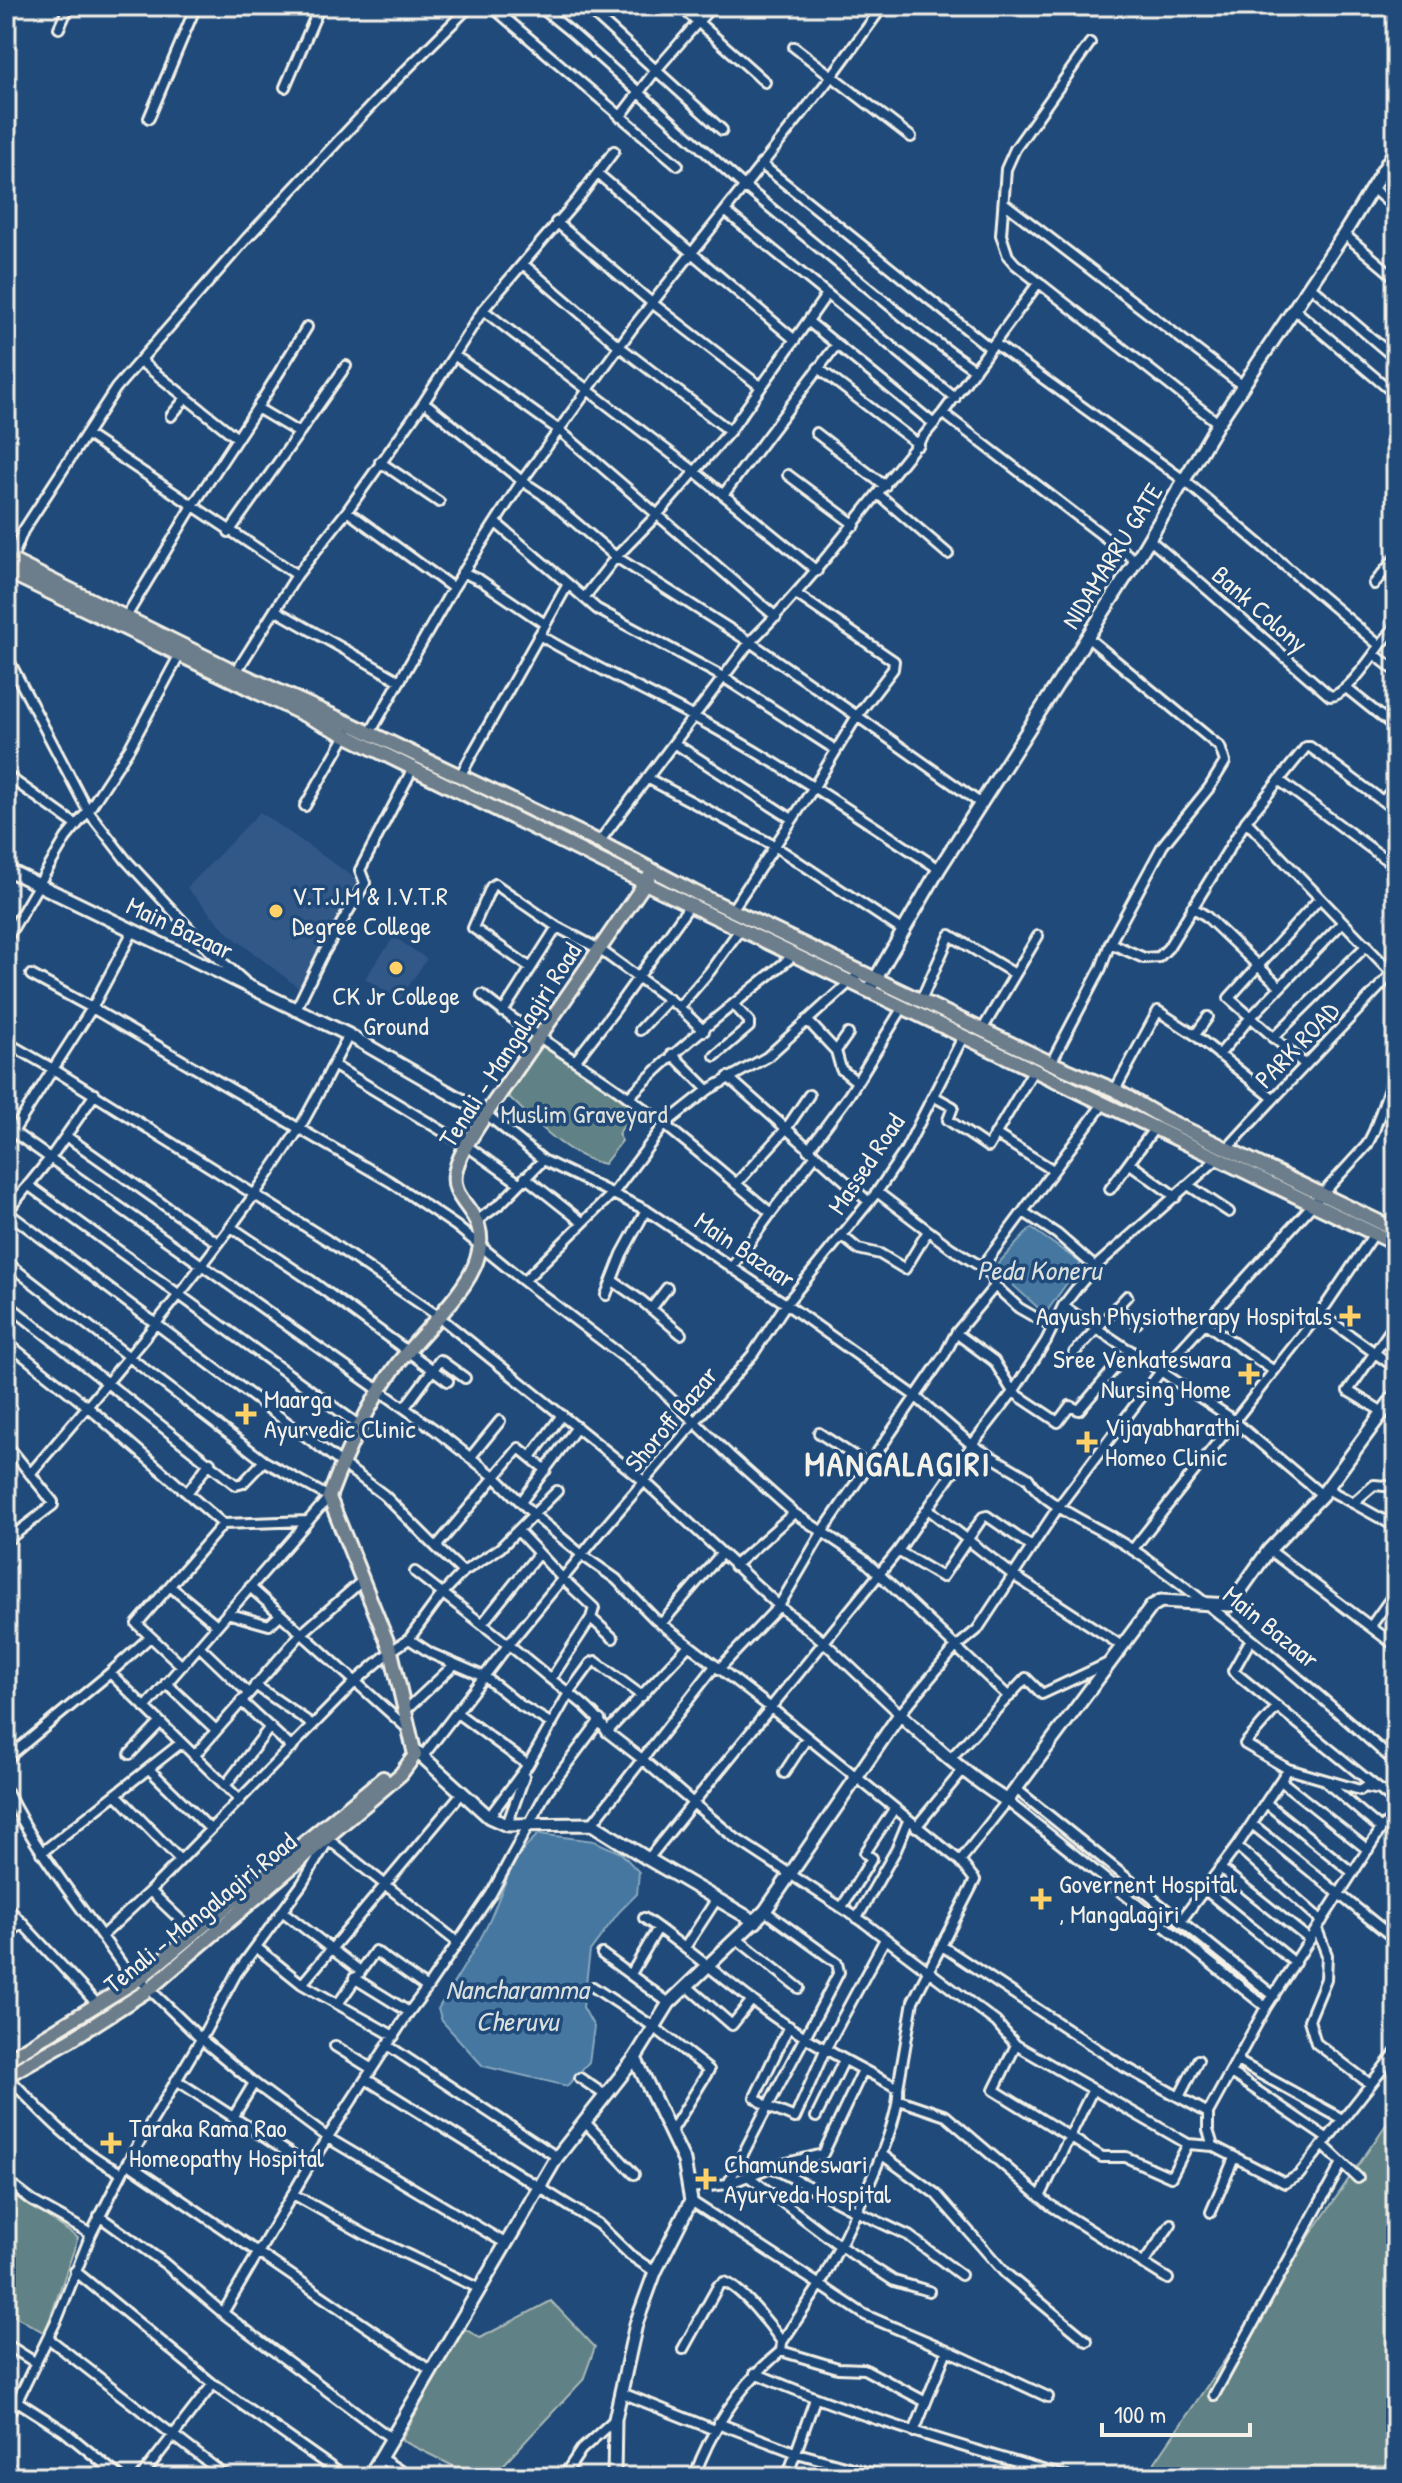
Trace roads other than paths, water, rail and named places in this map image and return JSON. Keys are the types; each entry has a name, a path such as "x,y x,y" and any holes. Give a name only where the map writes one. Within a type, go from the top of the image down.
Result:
{"main road":[{"path":"8,563 179,656 349,729 370,733 982,1030 1115,1090 1222,1154 1317,1200 1396,1244"},
{"path":"123,624 236,672 349,729 413,768 1033,1071 1154,1129 1222,1154"},
{"name":"Tenali - Mangalagiri Road","path":"481,1246 478,1220 461,1197 454,1180 467,1146 653,871"},
{"path":"1317,1200 1396,1230"},
{"path":"419,1753 391,1651 329,1497 342,1463 381,1389 476,1263 481,1246"},
{"name":"Tenali - Mangalagiri Road","path":"7,2078 70,2040 332,1835 401,1774 419,1753"},
{"name":"Tenali - Mangalagiri Road","path":"6,2060 140,1984 195,1934 395,1769 406,1765"}],"street":[{"path":"59,28 69,6"},
{"path":"149,118 196,6"},
{"path":"285,87 320,6"},
{"path":"8,563 23,531 116,388 258,227 385,91 470,6"},
{"path":"491,6 678,165"},
{"path":"539,6 744,186 922,332 975,370"},
{"path":"585,6 722,130"},
{"path":"680,6 765,82"},
{"path":"620,117 712,6"},
{"path":"370,733 462,572 522,481 652,303 831,77 883,6"},
{"path":"1090,43 1015,149 1006,169 1001,235 1008,256 1218,423"},
{"path":"794,47 911,137"},
{"name":"NIDAMARRU GATE","path":"869,990 939,869 1136,561 1218,423 1344,234 1396,149"},
{"path":"236,672 297,575 347,511 424,402 483,310 614,151"},
{"path":"761,164 992,346 1185,481 1377,650 1396,671"},
{"path":"598,174 795,340"},
{"path":"1372,188 1396,209"},
{"path":"1004,203 1242,385"},
{"path":"725,211 955,398"},
{"path":"556,222 652,303 761,387"},
{"path":"1344,234 1396,278"},
{"path":"523,264 620,347 730,431"},
{"path":"599,842 750,642 817,571 919,445 1039,282"},
{"path":"1309,285 1396,359"},
{"path":"584,598 616,557 730,431 827,294"},
{"path":"1294,309 1396,395"},
{"path":"483,310 694,471 817,571"},
{"path":"809,322 934,424"},
{"path":"123,624 194,504 307,327"},
{"path":"723,495 837,344"},
{"path":"454,355 559,430 776,617"},
{"path":"142,358 145,365 185,399 237,438"},
{"path":"229,532 346,366"},
{"path":"818,368 919,445"},
{"path":"171,416 185,399"},
{"path":"424,402 542,494 616,557 750,642 980,803"},
{"path":"257,408 299,433"},
{"path":"943,413 1136,561"},
{"path":"816,433 885,486"},
{"path":"87,435 297,575"},
{"path":"380,462 439,502"},
{"path":"788,475 855,525"},
{"path":"878,494 948,554"},
{"path":"347,511 453,588"},
{"path":"496,523 597,609 723,677 836,750"},
{"name":"Bank Colony","path":"1149,539 1330,696 1336,696 1346,688"},
{"path":"1374,584 1396,557"},
{"path":"462,572 480,580 545,624"},
{"path":"460,776 568,584"},
{"path":"732,910 857,716 893,669 894,661 796,594"},
{"path":"275,610 400,681"},
{"path":"1396,625 1346,688 1396,728"},
{"path":"539,635 581,660 694,717 814,787 939,869"},
{"path":"1051,1063 1163,845 1209,788 1225,762 1220,747 1087,637"},
{"path":"6,940 75,824 88,811 130,747 179,656"},
{"path":"7,661 88,811 126,860 209,950 247,984"},
{"path":"305,806 349,729"},
{"path":"674,743 792,819"},
{"path":"1110,943 1144,958 1159,957 1168,948 1246,821 1304,748 1309,747 1396,811"},
{"path":"295,1011 322,956 365,883 360,870 413,768"},
{"path":"6,775 75,824"},
{"path":"647,778 773,845 903,931"},
{"path":"1280,781 1396,867"},
{"path":"1383,801 1396,785"},
{"path":"1246,821 1319,899 1395,973"},
{"name":"Main Bazaar","path":"6,869 349,1035 486,1114 543,1160 646,1210 915,1396 972,1445 1028,1478 1032,1486 1059,1506 1133,1549 1207,1603 1291,1670 1396,1763"},
{"path":"531,968 473,928 495,884 557,927 599,949 669,999 704,1031"},
{"path":"1304,1064 1229,998 1319,899"},
{"path":"576,1060 690,905"},
{"path":"1192,907 1206,916 1280,987"},
{"path":"1219,1055 1250,1018 1343,922"},
{"path":"503,1012 557,927"},
{"path":"679,1007 741,928"},
{"path":"6,1143 10,1130 92,1008 133,931"},
{"path":"921,1000 950,935 1015,974"},
{"path":"982,1030 1038,936"},
{"path":"1273,1038 1367,945"},
{"path":"629,1097 672,1054 794,955"},
{"path":"524,1281 614,1192 665,1124 708,1090 767,1057 862,971"},
{"name":"PARK ROAD","path":"648,1859 898,1551 1013,1392 1046,1341 1063,1306 1095,1267 1222,1154 1304,1064 1395,973"},
{"path":"31,975 391,1182 456,1226 641,1370 794,1513 863,1559 1009,1697"},
{"path":"482,995 665,1124 771,1213"},
{"path":"640,1030 669,999"},
{"path":"715,1056 749,1027 749,1021 734,1005"},
{"path":"731,1268 812,1153 903,1007"},
{"path":"1115,1090 1158,1011 1195,1035 1273,1098"},
{"path":"1195,1035 1208,1017"},
{"path":"807,1020 836,1051 841,1069 857,1082"},
{"path":"836,1051 848,1034"},
{"path":"30,1474 108,1384 255,1195 299,1128 349,1035"},
{"name":"Massed Road","path":"786,1304 877,1192 905,1151 963,1037"},
{"path":"6,1042 255,1195 438,1316 645,1482 734,1566 824,1642 949,1760 1007,1801 1266,2007"},
{"path":"672,1054 708,1090"},
{"path":"333,1065 522,1180 582,1222"},
{"path":"369,2477 557,2157 635,2058 669,2003 765,1911 900,1714 955,1648 977,1630 1059,1506 1161,1371 1367,1145 1396,1069"},
{"path":"933,1096 953,1107 948,1120 988,1147 1033,1071"},
{"path":"728,1077 869,1202"},
{"path":"95,1094 51,1157 8,1209 155,1324 384,1495 463,1572"},
{"path":"736,1184 786,1129 809,1095"},
{"path":"982,1267 1103,1104"},
{"path":"1110,1189 1154,1129"},
{"path":"10,1130 405,1407 495,1477 582,1555 616,1579 661,1624 771,1708 960,1861 975,1880 913,2001 898,2088 899,2100 881,2154 840,2246 820,2285 781,2347 755,2373 716,2427 694,2477"},
{"path":"995,1134 1053,1170"},
{"path":"66,1136 218,1243"},
{"path":"478,1220 501,1203 543,1160"},
{"path":"1129,1163 1176,1197"},
{"path":"28,1185 360,1426"},
{"path":"1188,1185 1229,1212"},
{"path":"877,1192 982,1267 992,1276 995,1286 1019,1308 1052,1327"},
{"path":"606,1295 622,1254 646,1210"},
{"path":"1025,1213 1057,1234 1095,1267"},
{"path":"231,1227 448,1381"},
{"path":"841,1235 858,1249 880,1254 905,1269 928,1231"},
{"path":"1133,1549 1319,1313 1374,1234"},
{"path":"6,1262 264,1461 329,1497 145,1708"},
{"path":"613,1281 681,1334"},
{"path":"592,1824 717,1668 779,1606 823,1531 956,1333 995,1286"},
{"path":"651,1309 667,1288"},
{"path":"1074,1353 1127,1296"},
{"path":"6,1303 239,1486 264,1461"},
{"name":"Shoroff Bazar","path":"419,1753 457,1713 582,1555 753,1354 786,1304"},
{"path":"1063,1306 1234,1421 1324,1492 1353,1503 1396,1527"},
{"path":"1116,1307 1137,1323"},
{"path":"1319,1313 1396,1368"},
{"path":"1396,1322 1348,1391 1396,1417"},
{"path":"1205,1323 1274,1371"},
{"path":"956,1333 994,1361 1013,1392 1058,1422 1070,1406 1079,1410 1130,1350"},
{"path":"6,1342 88,1407 223,1524 308,1521"},
{"path":"405,1407 440,1360 465,1378"},
{"path":"960,1861 1157,1602 1230,1605 1269,1550 1324,1492 1396,1394"},
{"path":"531,1457 562,1415"},
{"path":"470,1458 500,1421"},
{"path":"521,1502 577,1427"},
{"path":"819,1433 868,1465"},
{"path":"6,1541 53,1505 7,1445"},
{"path":"436,1547 519,1448 546,1470"},
{"path":"187,1493 210,1462"},
{"path":"1353,1503 1374,1485 1396,1487"},
{"path":"103,1935 356,1681 409,1639 442,1594 463,1572 500,1548 557,1491"},
{"path":"928,1509 1013,1575 1122,1646"},
{"path":"734,1566 794,1513"},
{"path":"898,1551 942,1577 987,1516 1032,1547"},
{"path":"182,1666 137,1624 223,1524"},
{"path":"518,1531 594,1608 591,1618 551,1679"},
{"path":"1269,1550 1396,1646"},
{"path":"482,1624 538,1554"},
{"path":"661,1624 721,1554"},
{"path":"415,1572 569,1693 600,1720 607,1732 735,1838 857,1918 996,2022 1016,2045 1188,2144 1213,2146 1285,2183 1299,2175 1396,2052"},
{"path":"194,1756 300,1635 363,1580"},
{"path":"171,1587 217,1625"},
{"path":"250,1587 300,1635 411,1731"},
{"path":"1371,1626 1396,1591"},
{"path":"227,1613 269,1625 279,1616"},
{"path":"591,1618 613,1638"},
{"path":"6,1759 150,1637"},
{"path":"409,1639 485,1677 520,1705 552,1724"},
{"path":"1251,1639 1233,1671 1396,1803"},
{"path":"607,1732 689,1645"},
{"path":"199,1646 248,1693"},
{"path":"489,1817 528,1765 569,1693 595,1661 642,1696"},
{"path":"949,1760 1026,1678 1042,1694 1110,1662"},
{"path":"405,1711 455,1664"},
{"path":"110,1673 240,1800"},
{"path":"166,1683 216,1730"},
{"path":"255,1685 313,1725"},
{"path":"241,1701 292,1748"},
{"path":"1277,1707 1245,1744 1288,1769 1325,1782 1360,1790 1365,1787 1380,1790"},
{"path":"457,1713 528,1765"},
{"path":"223,2313 309,2166 409,2012 491,1894 547,1791 600,1720"},
{"path":"130,1754 160,1723"},
{"path":"225,1786 270,1727"},
{"path":"784,1773 807,1738"},
{"path":"41,1853 181,1743"},
{"path":"419,1753 489,1817 507,1825 592,1824 756,1922"},
{"path":"507,1825 528,1765"},
{"path":"149,1769 210,1829"},
{"path":"1180,1922 1237,1846 1288,1769"},
{"path":"857,1918 912,1824 963,1770"},
{"path":"1281,1781 1368,1850"},
{"path":"1325,1782 1381,1829"},
{"path":"1016,1789 1274,1996"},
{"path":"6,1790 41,1853 140,1984 254,2083 328,2138 505,2243"},
{"path":"302,1984 462,1793"},
{"path":"116,1794 180,1860"},
{"path":"1266,1803 1353,1873"},
{"path":"6,1815 14,1807"},
{"path":"842,1907 872,1858 865,1853 894,1809"},
{"path":"1213,2146 1208,2130 1208,2113 1266,2007 1381,1829 1396,1814"},
{"path":"1252,1824 1396,1940"},
{"path":"6,2416 17,2401 48,2338 91,2234 121,2173 236,1974 332,1835 383,1885 457,1942"},
{"path":"1237,1846 1320,1925 1327,1955 1326,1979 1309,2020 1316,2043 1370,2084"},
{"path":"1220,1868 1310,1940"},
{"path":"1107,1880 1116,1869"},
{"path":"1204,1889 1295,1963"},
{"path":"150,1891 195,1934"},
{"path":"686,1946 716,1900"},
{"path":"6,1906 99,2006"},
{"path":"282,1911 331,1948 357,1974 409,2012"},
{"path":"728,2184 840,1967 765,1911"},
{"path":"644,1918 686,1946 789,2026 825,2050 898,2088"},
{"path":"6,1935 23,1923"},
{"path":"631,1974 658,1928"},
{"path":"737,1939 799,1988"},
{"path":"789,2026 755,2097 766,2106 795,2118 825,2050 885,1939"},
{"path":"942,1946 1123,2066 1208,2113"},
{"path":"256,1947 302,1984 394,2036"},
{"path":"338,2004 375,1951 427,1988"},
{"path":"602,1954 669,2003"},
{"path":"687,1986 732,2025 752,2000"},
{"path":"593,1987 654,2027 709,2070 671,2132"},
{"path":"387,2045 557,2157"},
{"path":"1016,2045 994,2090 1102,2157 1126,2157 1171,2177 1188,2144"},
{"path":"335,2046 372,2069"},
{"path":"614,2477 615,2419 636,2324 655,2272 691,2201 684,2161 635,2058"},
{"path":"816,2117 844,2060"},
{"path":"1179,2097 1198,2060"},
{"path":"1237,2061 1342,2119"},
{"path":"689,2188 728,2184 771,2167 823,2154 863,2070"},
{"path":"1231,2073 1325,2142 1358,2178"},
{"path":"7,2078 45,2115 101,2161 121,2173"},
{"path":"580,2078 605,2095"},
{"path":"366,2079 598,2224 630,2255 655,2272"},
{"path":"176,2080 309,2166"},
{"path":"234,2116 254,2083"},
{"path":"1040,2197 1093,2089"},
{"path":"899,2100 946,2116 1040,2197 1168,2279"},
{"path":"584,2121 634,2174"},
{"path":"881,2154 936,2194 1005,2273 1087,2341"},
{"path":"1211,2212 1234,2158"},
{"path":"127,2163 430,2370"},
{"path":"1214,2395 1342,2163"},
{"path":"771,2167 909,2236 961,2275"},
{"path":"748,2176 840,2246 894,2281 929,2291"},
{"path":"6,2181 32,2201 91,2234"},
{"path":"293,2194 366,2235 478,2288"},
{"path":"691,2201 865,2315 1048,2397"},
{"path":"99,2216 392,2439"},
{"path":"1143,2264 1171,2224"},
{"path":"75,2271 213,2384 345,2477"},
{"path":"683,2349 718,2286 724,2282 734,2286 774,2329 781,2347 838,2368 864,2369 926,2402"},
{"path":"48,2338 227,2477"},
{"path":"6,2344 36,2363"},
{"path":"914,2432 947,2350"},
{"path":"755,2373 815,2399 1067,2477"},
{"path":"141,2477 213,2384"},
{"path":"622,2393 797,2453 885,2477"},
{"path":"6,2394 64,2431 120,2477"},
{"path":"787,2477 815,2399"},
{"path":"563,2477 581,2450 615,2419"},
{"path":"380,2458 410,2477"},
{"path":"6,2465 18,2477"}],"water":[{"name":"Peda Koneru","path":"1031,1228 1081,1263 1045,1314 994,1268"},
{"name":"Nancharamma Cheruvu","path":"539,1834 594,1841 621,1853 639,1872 637,1894 619,1912 590,1951 583,2007 594,2027 589,2062 567,2086 483,2066 442,2021 438,2009 488,1924 514,1864"}],"place":[{"name":"V.T.J.M & I.V.T.R Degree College","path":"276,911"},
{"name":"CK Jr College Ground","path":"396,968"},
{"name":"Aayush Physiotherapy Hospitals","path":"1350,1316"},
{"name":"Sree Venkateswara Nursing Home","path":"1249,1374"},
{"name":"Maarga Ayurvedic Clinic","path":"246,1414"},
{"name":"Vijayabharathi Homeo Clinic","path":"1087,1442"},
{"name":"Governent Hospital , Mangalagiri","path":"1041,1899"},
{"name":"Taraka Rama Rao Homeopathy Hospital","path":"111,2143"},
{"name":"Chamundeswari Ayurveda Hospital","path":"706,2179"}],"district":[{"name":"MANGALAGIRI","path":"898,1464"}],"park label":[{"name":"Muslim Graveyard","path":"584,1114"}]}
